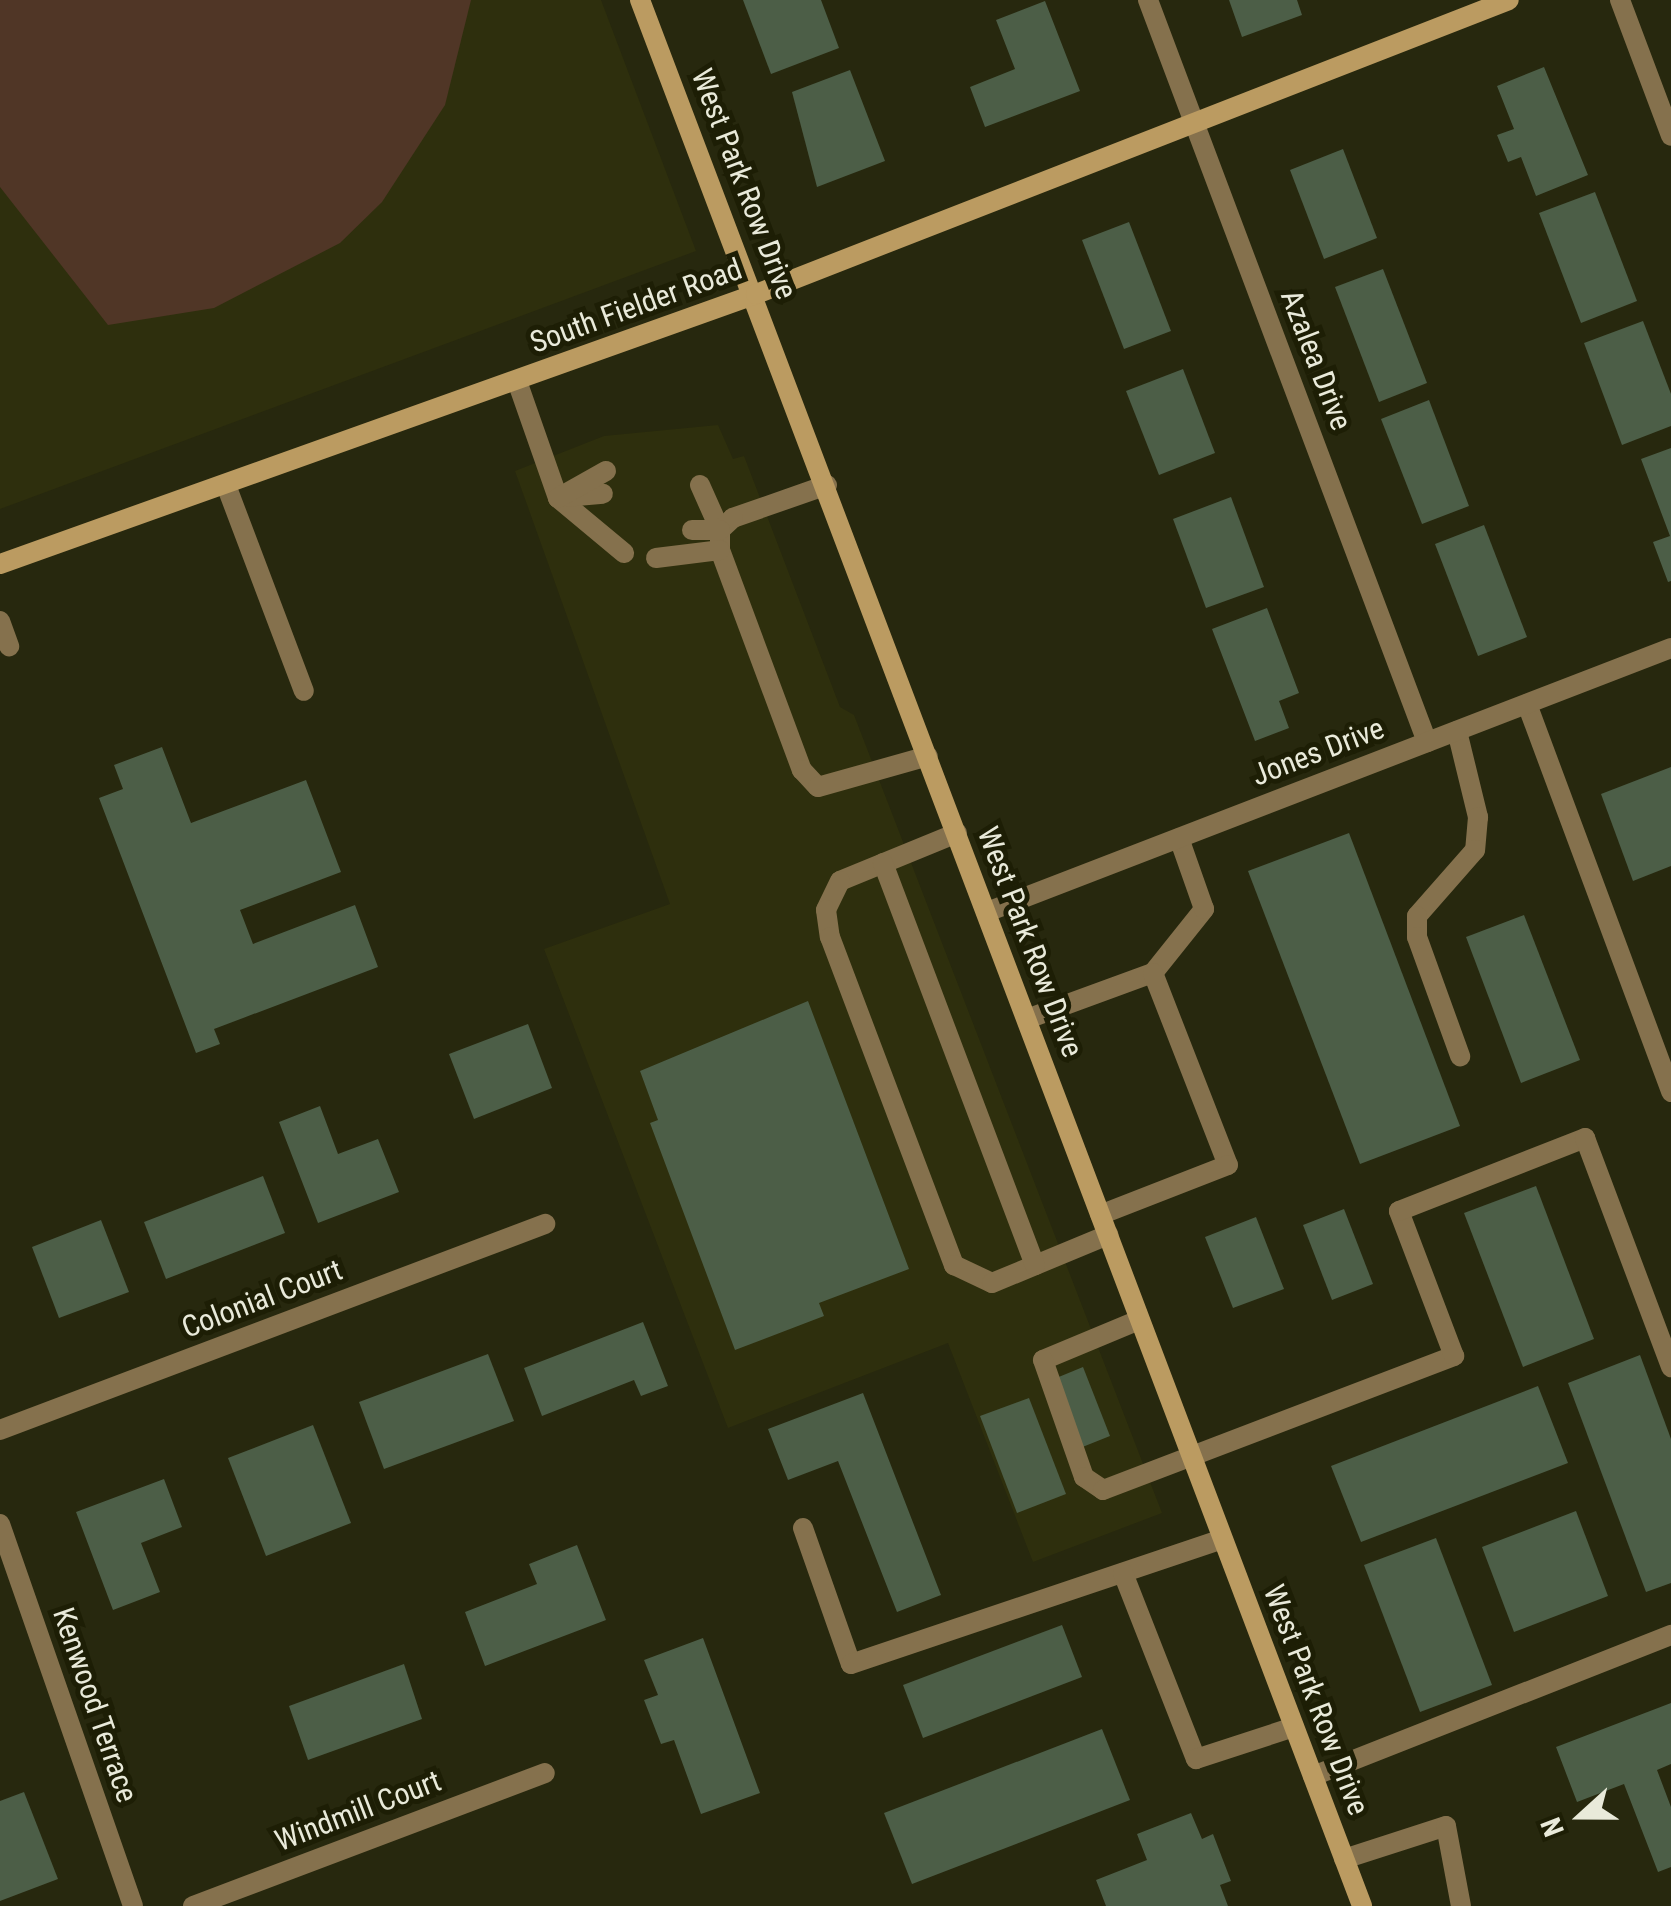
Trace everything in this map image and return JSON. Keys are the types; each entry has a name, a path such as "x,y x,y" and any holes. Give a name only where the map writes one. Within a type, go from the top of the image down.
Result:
{"main road":[{"name":"West Park Row Drive","path":"640,0 756,294 1362,1906"},
{"name":"South Fielder Road","path":"0,564 756,294 1509,0"}],"street":[{"name":"Azalea Drive","path":"1148,0 1428,742"},
{"path":"1620,0 1671,136"},
{"path":"517,380 558,498 624,553"},
{"path":"558,498 606,471"},
{"path":"226,485 304,691"},
{"path":"700,485 810,778 830,789 928,756"},
{"path":"656,558 720,540 827,485"},
{"path":"558,498 603,494"},
{"path":"558,498 600,516"},
{"path":"693,519 720,540"},
{"path":"0,622 9,646"},
{"name":"Jones Drive","path":"987,912 1671,648"},
{"path":"1526,704 1671,1092"},
{"path":"1457,731 1478,817 1475,850 1418,916 1416,937 1460,1056"},
{"path":"957,833 883,863 830,892 830,936 947,1246 977,1281 1035,1265 1108,1236"},
{"path":"1027,1019 1153,973 1204,910 1179,838"},
{"path":"883,863 1035,1265"},
{"path":"1100,1214 1228,1166 1153,973"},
{"path":"1139,1320 1043,1360 1041,1372 1084,1477 1103,1490 1193,1461 1454,1356 1399,1211 1585,1138 1671,1367"},
{"name":"Colonial Court","path":"0,1430 546,1224"},
{"name":"Kenwood Terrace","path":"0,1524 133,1906"},
{"path":"803,1528 851,1664 1223,1539"},
{"path":"1122,1573 1196,1759 1294,1727"},
{"path":"1313,1776 1671,1634"},
{"name":"Windmill Court","path":"193,1906 545,1773"},
{"path":"1344,1859 1446,1826 1461,1906"}],"shaded area":[{"path":"0,0 601,0 696,251 0,509"},
{"path":"0,0 471,0 445,105 382,202 340,243 214,308 108,325 0,187"},
{"path":"718,425 733,459 744,456 840,707 854,715 1162,1513 1033,1562 948,1343 728,1428 544,949 670,904 515,471 604,436"}],"building":[{"path":"743,0 821,0 839,48 771,74"},
{"path":"1229,0 1297,0 1302,15 1242,37"},
{"path":"1045,1 1080,91 985,127 970,87 1015,69 996,20"},
{"path":"1544,67 1588,175 1536,196 1521,157 1508,162 1497,135 1514,129 1497,86"},
{"path":"850,70 885,161 817,187 792,92"},
{"path":"1343,149 1377,238 1324,259 1290,170"},
{"path":"1595,192 1637,301 1581,323 1539,213"},
{"path":"1129,222 1171,331 1124,349 1082,240"},
{"path":"1383,269 1427,383 1379,402 1335,287"},
{"path":"1643,321 1671,394 1671,426 1622,445 1584,343"},
{"path":"1183,369 1215,453 1159,475 1126,391"},
{"path":"1429,400 1469,506 1422,524 1381,419"},
{"path":"1671,448 1671,581 1668,582 1653,542 1670,536 1641,459"},
{"path":"1231,497 1264,587 1206,608 1173,519"},
{"path":"1484,525 1527,637 1478,656 1435,544"},
{"path":"1267,608 1299,693 1279,701 1289,728 1255,741 1212,629"},
{"path":"162,747 191,823 306,780 341,872 240,910 253,944 355,905 378,967 214,1029 220,1044 196,1053 99,798 123,789 114,765"},
{"path":"1671,767 1671,866 1633,881 1601,794"},
{"path":"1349,833 1460,1126 1360,1164 1248,871"},
{"path":"1524,915 1580,1060 1521,1083 1466,937"},
{"path":"808,1001 909,1269 819,1303 824,1316 735,1350 650,1123 658,1120 640,1071"},
{"path":"528,1024 552,1088 474,1119 449,1054"},
{"path":"320,1106 338,1154 378,1139 399,1192 318,1223 279,1122"},
{"path":"263,1176 285,1233 166,1279 144,1222"},
{"path":"1536,1186 1594,1339 1523,1367 1464,1213"},
{"path":"1344,1209 1373,1284 1332,1300 1303,1225"},
{"path":"1256,1217 1284,1289 1233,1308 1205,1237"},
{"path":"101,1220 129,1292 59,1318 32,1247"},
{"path":"643,1322 668,1386 641,1396 634,1380 542,1416 524,1368"},
{"path":"488,1354 514,1421 384,1469 359,1402"},
{"path":"1640,1355 1671,1439 1671,1583 1646,1592 1568,1383"},
{"path":"1083,1367 1110,1436 1075,1450 1049,1381"},
{"path":"1538,1386 1568,1463 1361,1542 1331,1466"},
{"path":"863,1393 941,1595 897,1612 838,1461 788,1480 768,1429"},
{"path":"1029,1398 1066,1494 1017,1513 980,1416"},
{"path":"313,1425 351,1523 266,1556 228,1458"},
{"path":"164,1479 182,1527 141,1543 160,1592 113,1610 76,1512"},
{"path":"1576,1511 1608,1596 1514,1632 1482,1547"},
{"path":"1436,1538 1492,1685 1420,1712 1364,1565"},
{"path":"577,1545 606,1620 485,1666 465,1612 537,1584 529,1564"},
{"path":"1062,1625 1082,1677 923,1738 903,1685"},
{"path":"703,1638 760,1793 701,1814 674,1740 661,1744 644,1700 658,1695 644,1660"},
{"path":"404,1664 422,1719 308,1760 289,1706"},
{"path":"1671,1703 1671,1764 1657,1770 1671,1807 1671,1867 1658,1872 1624,1784 1577,1802 1556,1747"},
{"path":"1102,1729 1130,1800 912,1884 884,1813"},
{"path":"24,1792 58,1879 0,1901 0,1801"},
{"path":"1191,1813 1202,1839 1213,1834 1231,1881 1220,1885 1228,1906 1106,1906 1096,1880 1147,1860 1137,1834"}]}
